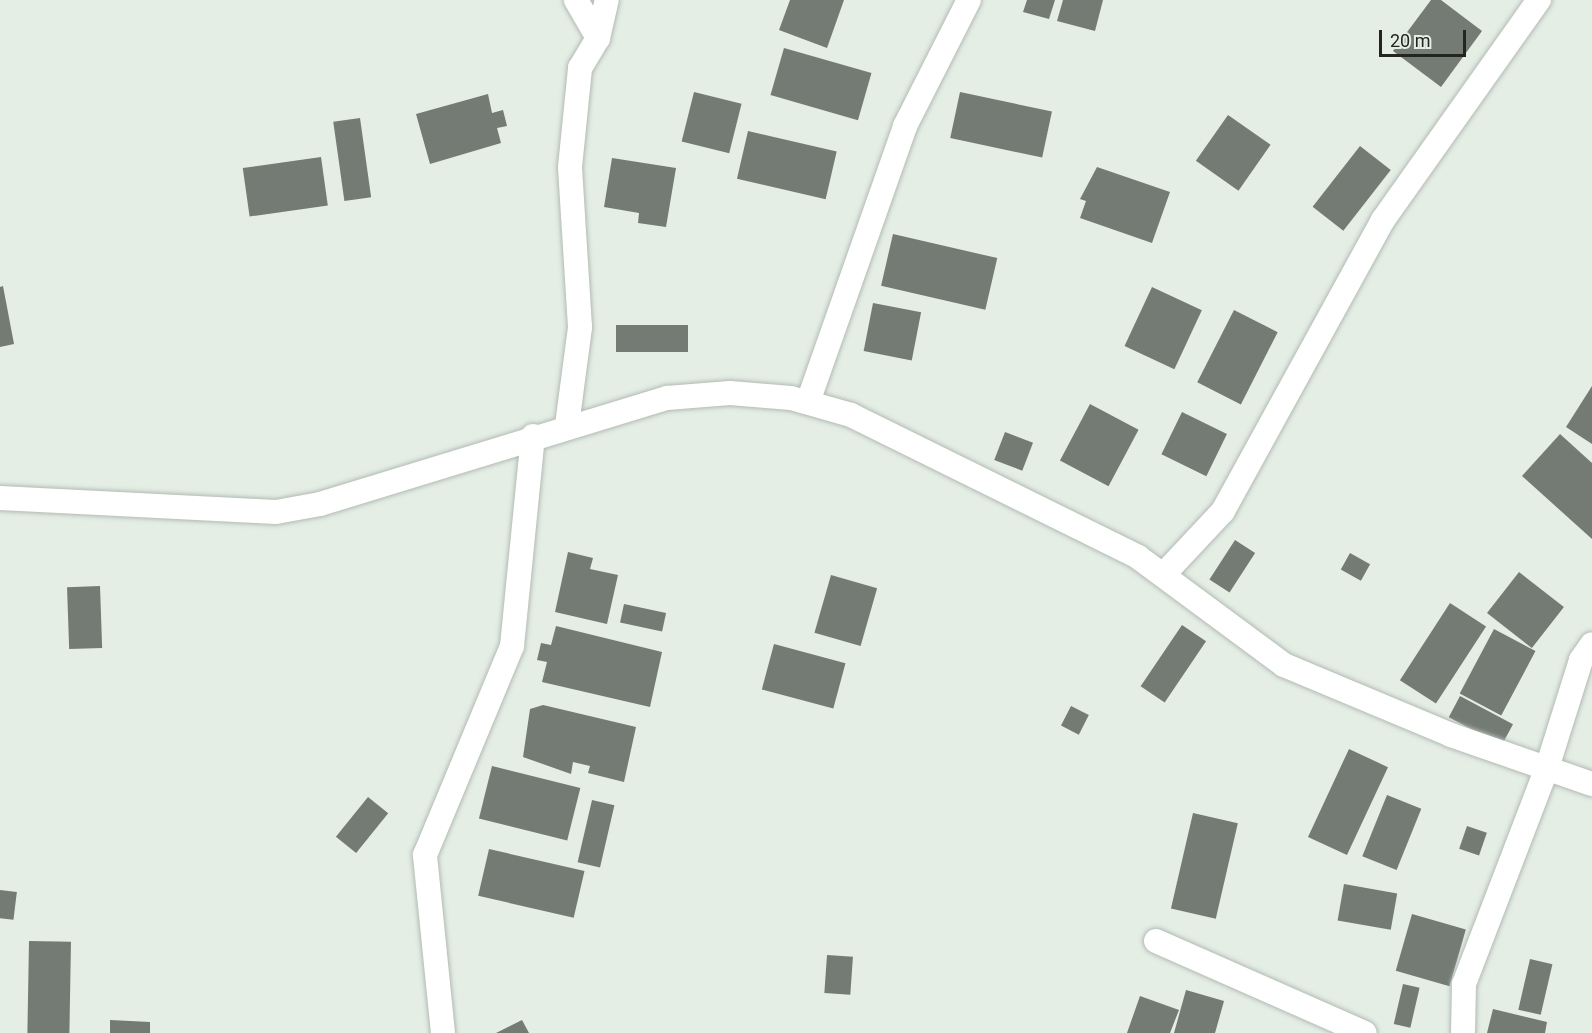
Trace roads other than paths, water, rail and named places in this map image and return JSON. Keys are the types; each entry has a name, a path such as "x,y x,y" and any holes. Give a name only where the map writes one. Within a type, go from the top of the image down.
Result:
{"street":[{"path":"576,0 598,38"},
{"path":"567,425 580,327 570,167 580,68 598,38 607,0"},
{"path":"808,402 905,126 969,0"},
{"path":"1165,573 1223,511 1383,220 1539,0"},
{"path":"0,498 276,512 320,504 567,425 667,398 730,393 808,402 851,415 1165,573 1284,665 1592,784"},
{"path":"443,1033 425,855 512,646 533,436"},
{"path":"1463,1033 1464,984 1547,768 1581,660 1592,644"},
{"path":"1156,941 1365,1033"}]}
